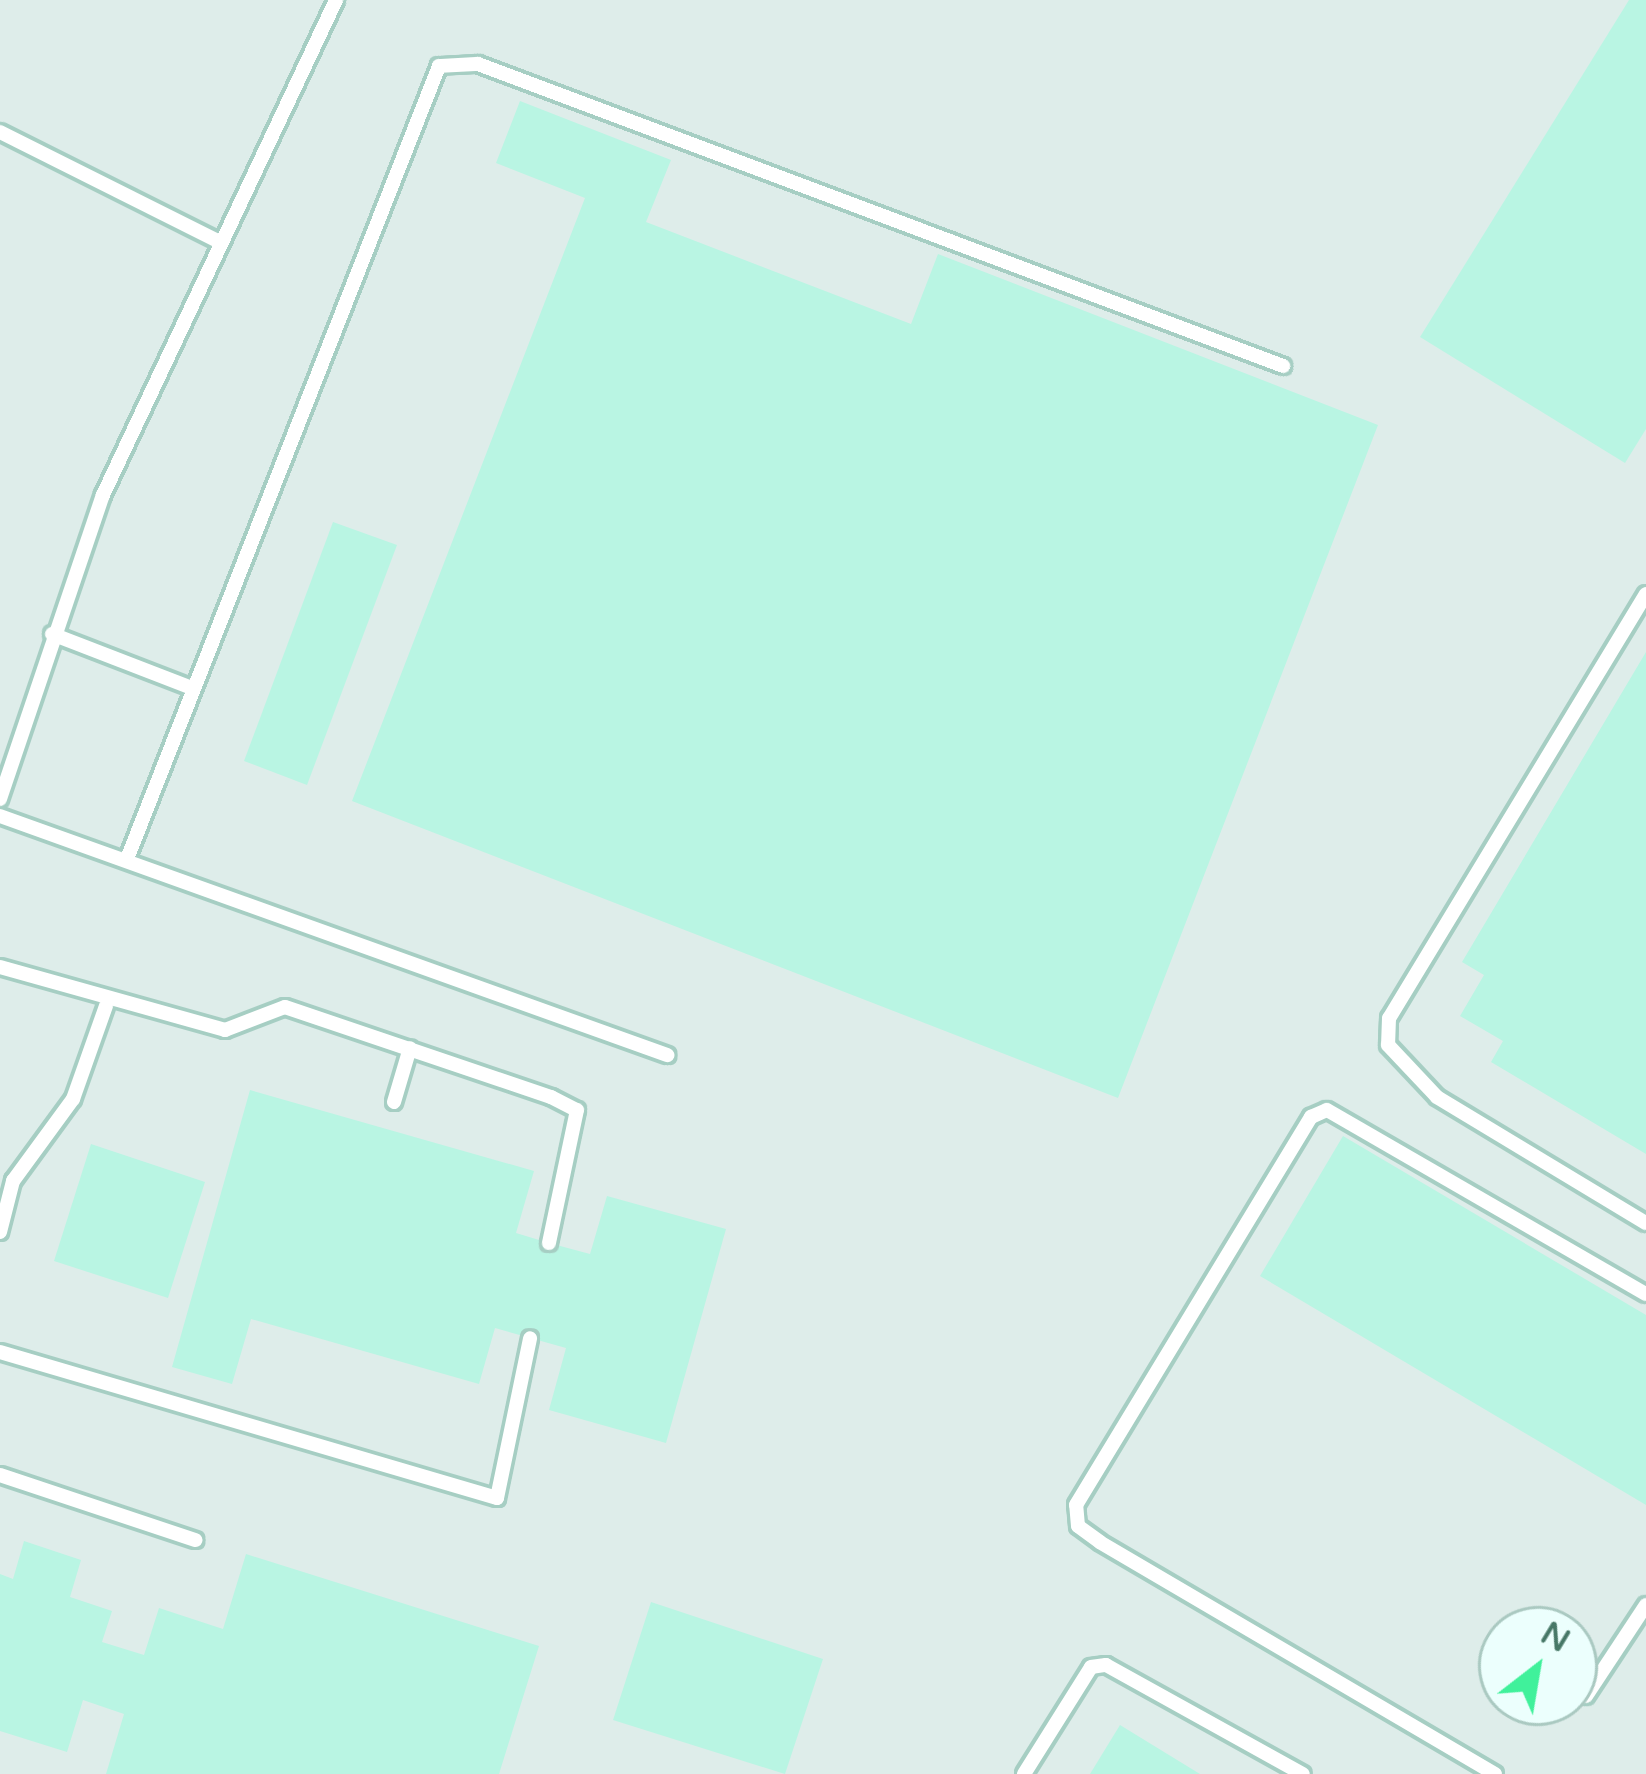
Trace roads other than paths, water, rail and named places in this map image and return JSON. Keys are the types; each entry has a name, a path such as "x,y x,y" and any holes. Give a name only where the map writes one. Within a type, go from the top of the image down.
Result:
{"lane":[{"path":"0,799 52,634 220,242 335,0"},
{"path":"127,859 188,686 439,66 478,64 1283,366"},
{"path":"0,132 220,242"},
{"path":"1646,594 1389,1018 1388,1045 1437,1097 1646,1223"},
{"path":"52,634 188,686"},
{"path":"0,816 668,1055"},
{"path":"0,968 106,1006 225,1030 285,1007 577,1110 549,1243"},
{"path":"0,1232 13,1181 73,1099 106,1006"},
{"path":"394,1102 410,1048"},
{"path":"1495,1774 1100,1542 1078,1526 1076,1505 1311,1118 1327,1110 1646,1294"},
{"path":"0,1352 496,1498 530,1338"},
{"path":"0,1475 195,1540"},
{"path":"1598,1678 1646,1605"},
{"path":"1024,1774 1090,1667 1106,1665 1303,1774"}]}
